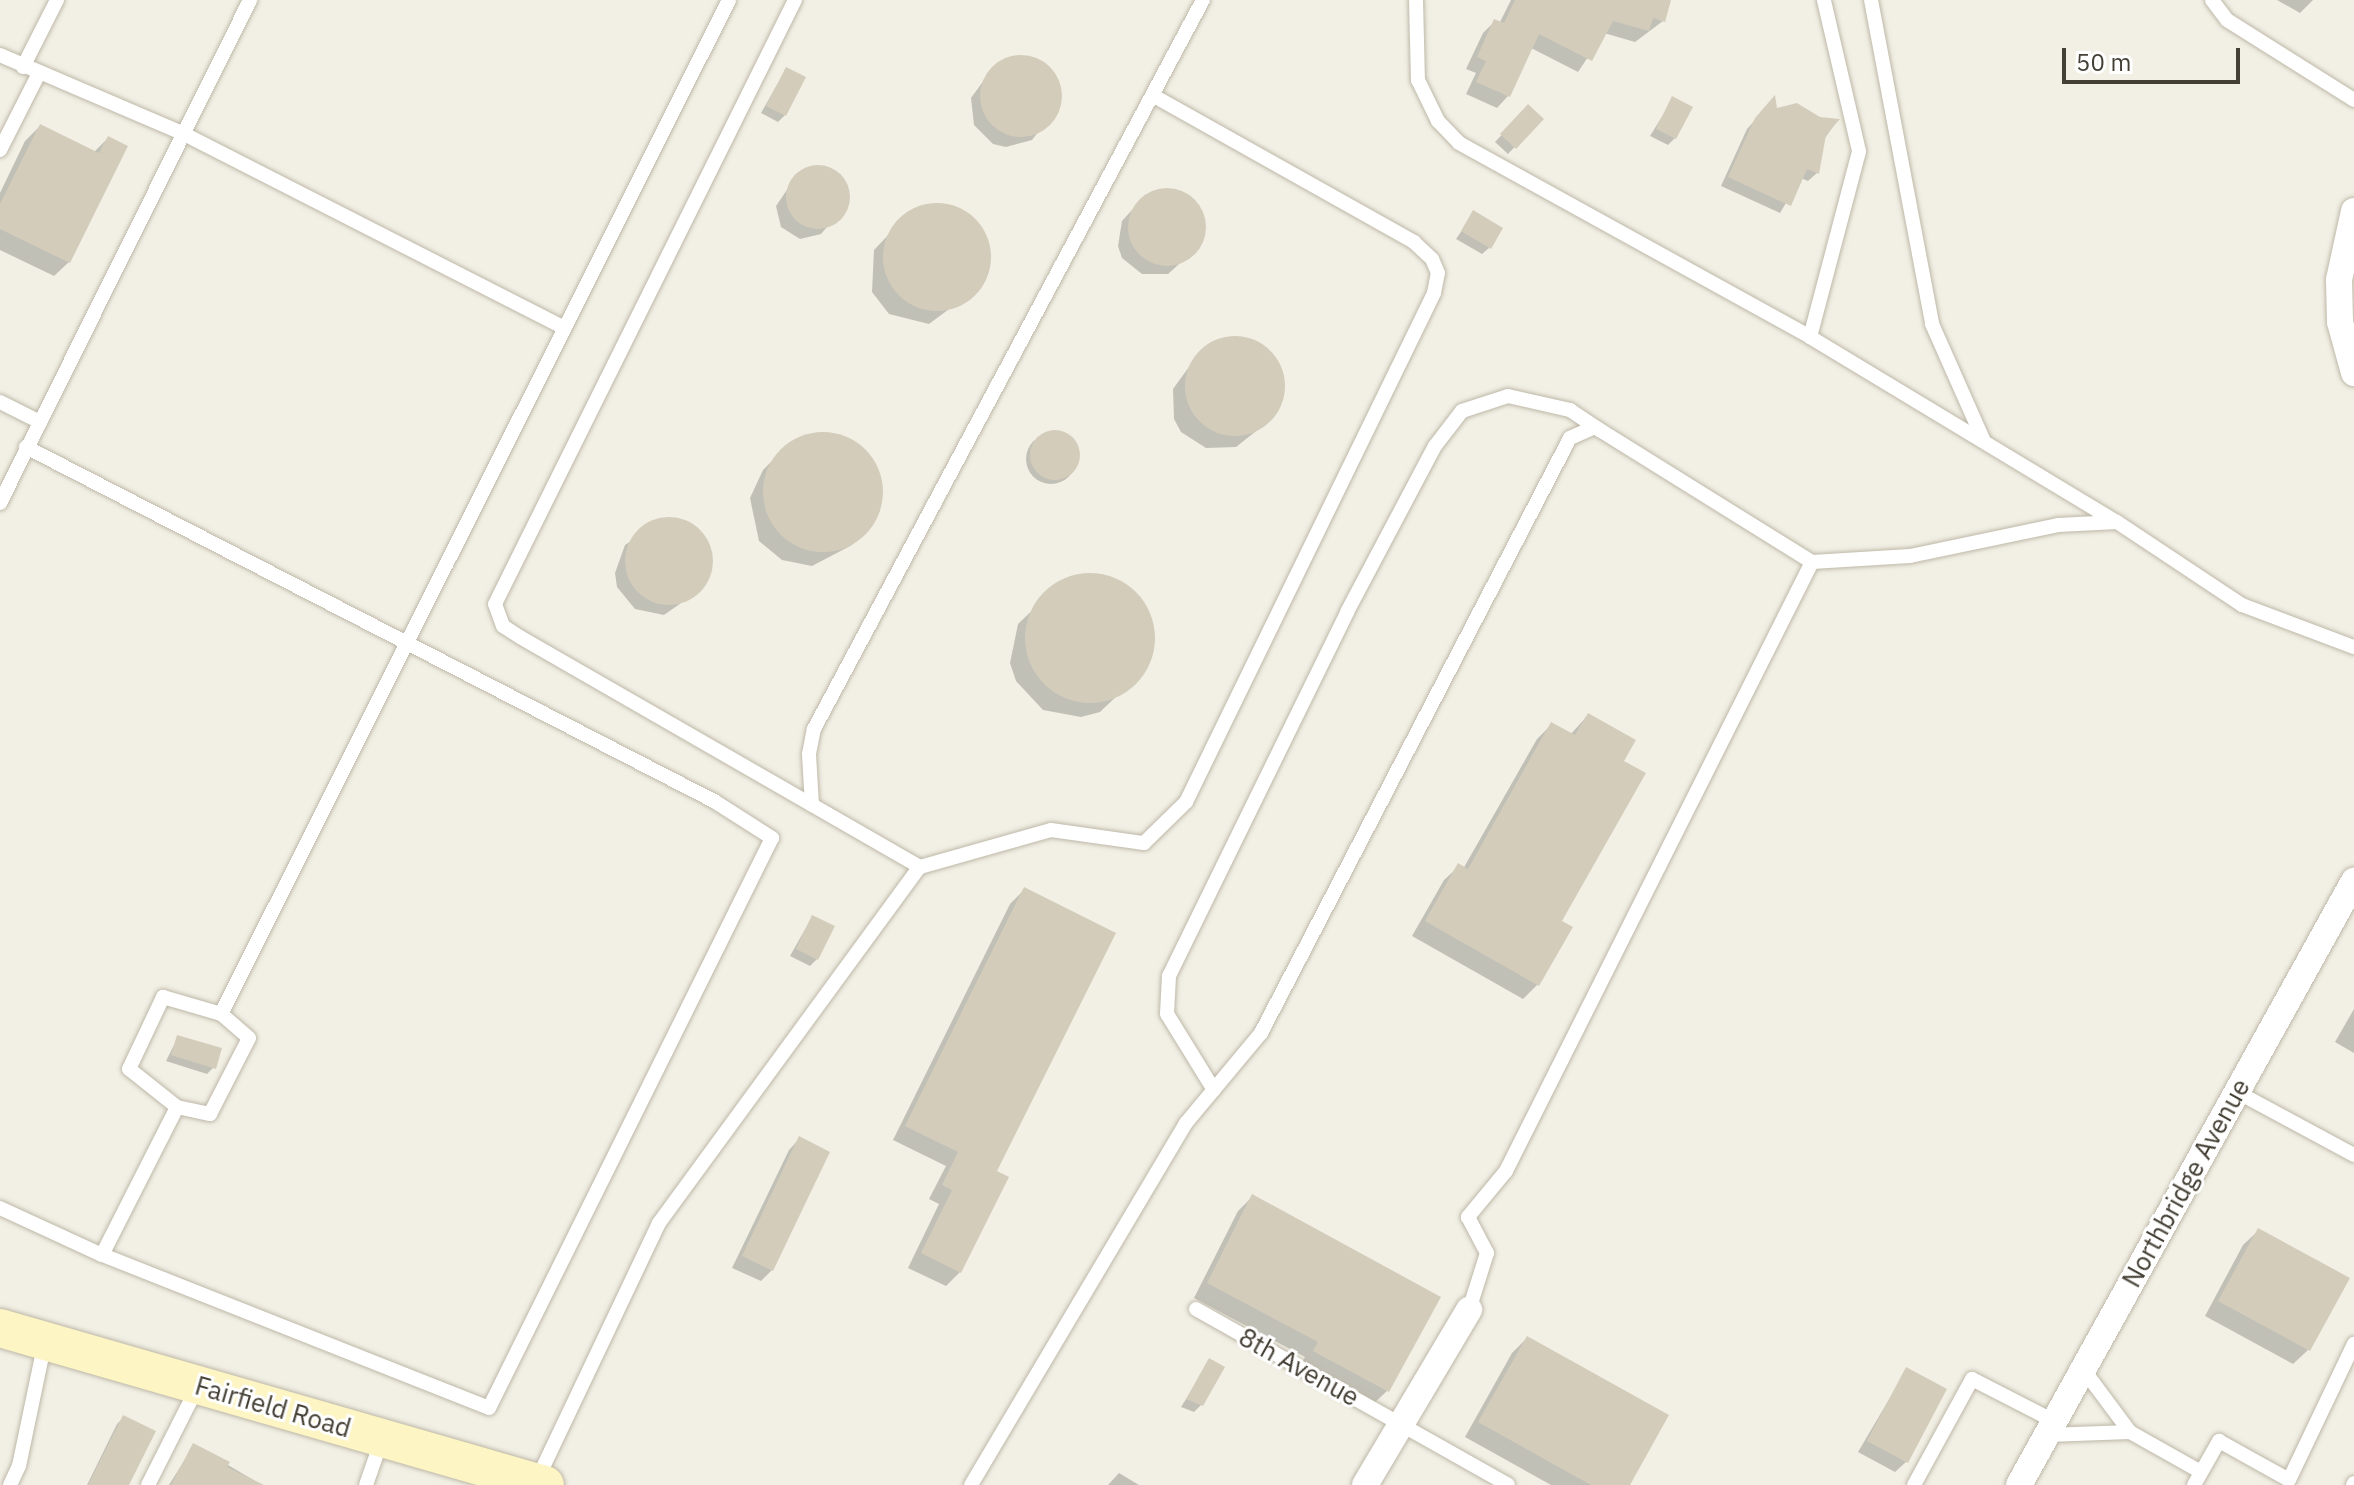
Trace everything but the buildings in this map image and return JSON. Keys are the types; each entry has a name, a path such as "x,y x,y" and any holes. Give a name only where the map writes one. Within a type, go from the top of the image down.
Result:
{"street":[{"path":"2354,211 2339,280 2340,322 2354,373"},
{"name":"Northbridge Avenue","path":"2019,1485 2237,1092 2350,896"},
{"path":"1365,1485 1469,1310"},
{"name":"Fairfield Road","path":"0,1328 540,1484"}],"lane":[{"path":"23,67 57,0"},
{"path":"0,503 250,0"},
{"path":"221,1014 729,0"},
{"path":"795,0 495,604 503,626 520,637 920,867"},
{"path":"812,805 809,754 814,729 1203,0"},
{"path":"1416,0 1418,80 1438,121 1459,143 1810,337 1983,439 2117,522 2242,605 2354,647"},
{"path":"1810,337 1859,151 1824,0"},
{"path":"1871,0 1932,324 1983,439"},
{"path":"2212,0 2227,20 2354,100"},
{"path":"0,55 38,75 182,133 564,328"},
{"path":"0,150 38,75"},
{"path":"540,1484 659,1223 920,867 1051,830 1144,843 1186,802 1434,293 1438,273 1432,259 1414,242 1152,95"},
{"path":"1214,1090 1167,1014 1169,976 1347,612 1435,446 1462,411 1508,396 1570,410 1812,562 1910,556 2058,525 2117,522"},
{"path":"0,402 40,422"},
{"path":"971,1485 1186,1123 1261,1033 1570,438 1595,427 1600,430"},
{"path":"0,1208 102,1255 489,1408 772,838 714,801 26,447"},
{"path":"1469,1310 1487,1253 1468,1217 1506,1171 1812,562"},
{"path":"163,997 221,1014 249,1038 210,1114 177,1107 129,1069 163,997"},
{"path":"2237,1092 2354,1155"},
{"path":"102,1255 177,1107"},
{"name":"8th Avenue","path":"1196,1309 1508,1485"},
{"path":"10,1485 19,1466 45,1341"},
{"path":"2083,1369 2130,1432 2198,1478 2219,1441 2289,1480 2354,1344"},
{"path":"1914,1485 1972,1379 2050,1428 2130,1432"},
{"path":"148,1485 199,1385"},
{"path":"366,1485 382,1438"}]}
